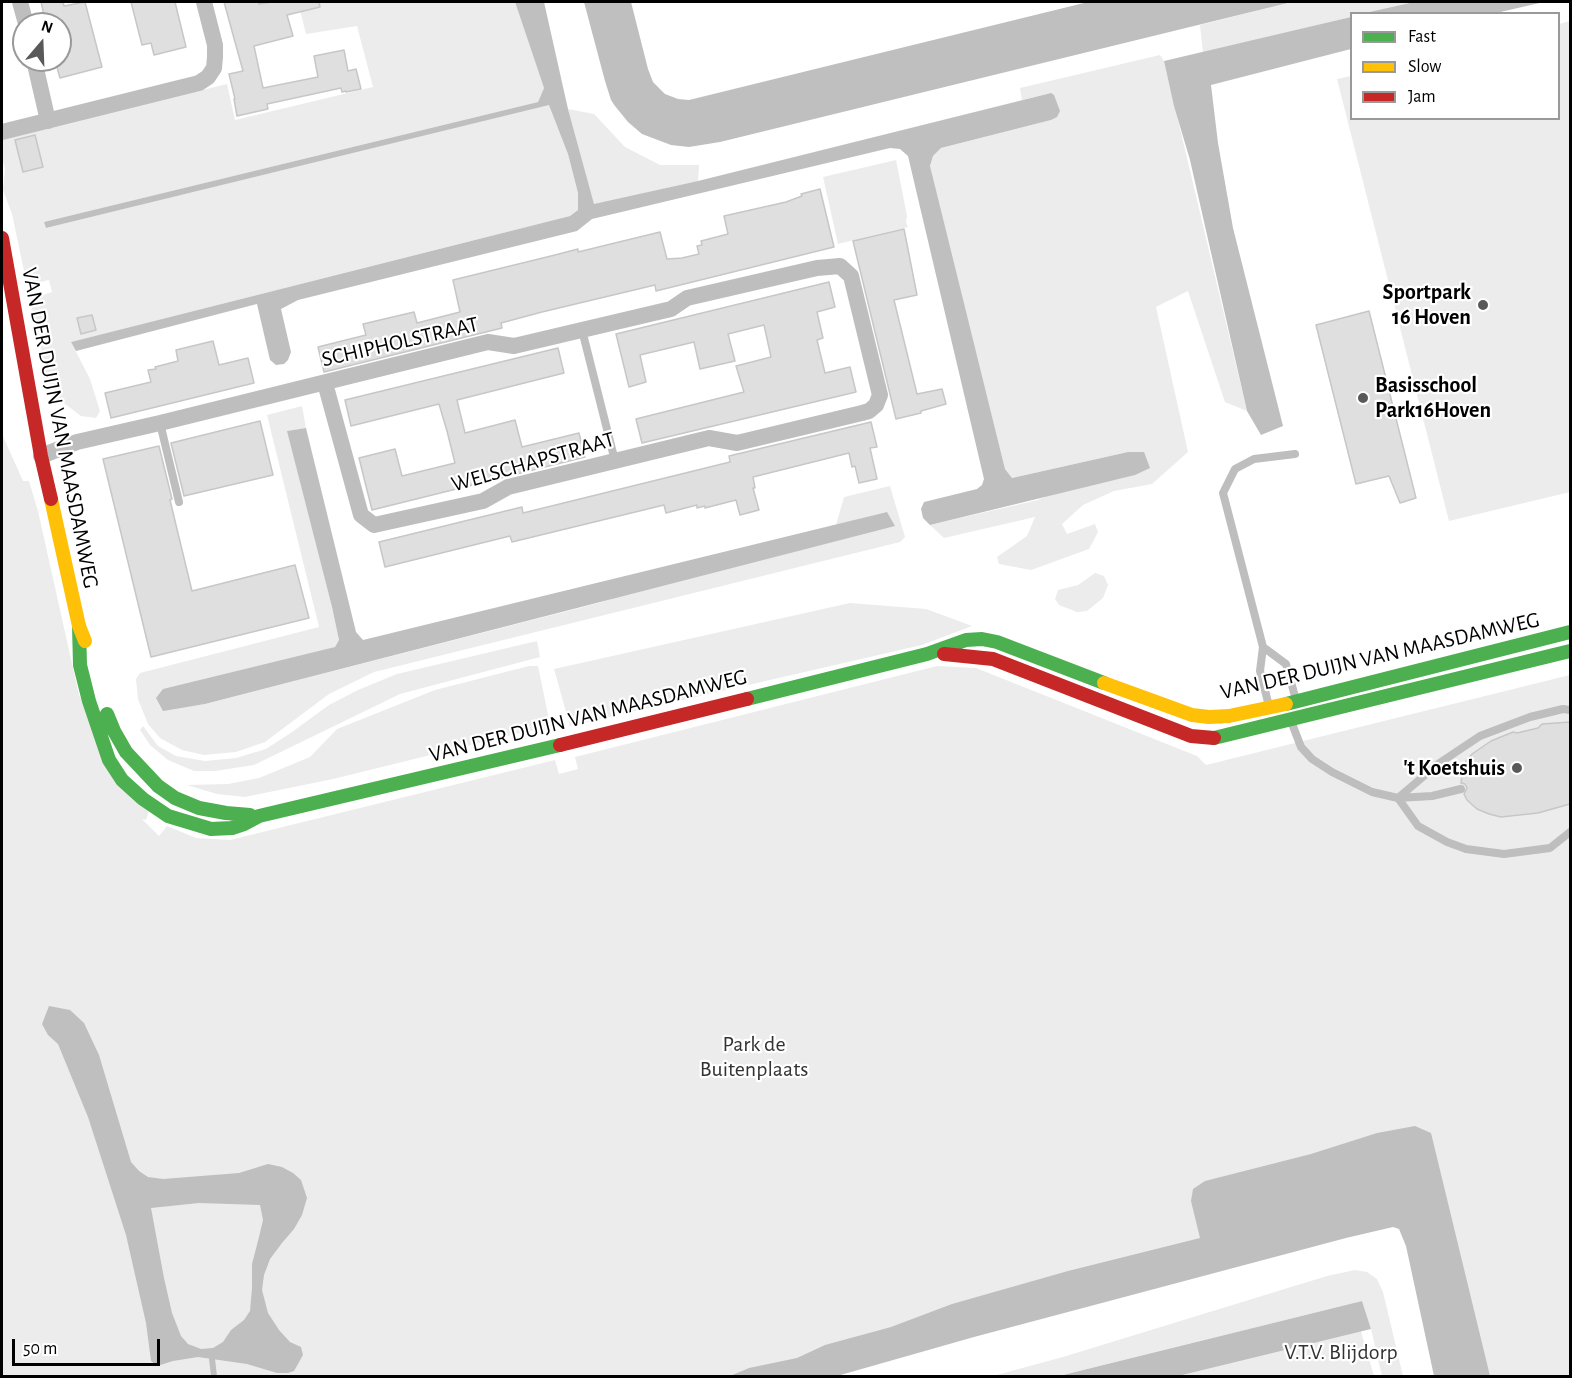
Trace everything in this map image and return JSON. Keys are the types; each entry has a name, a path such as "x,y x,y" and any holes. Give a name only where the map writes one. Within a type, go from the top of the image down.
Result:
{"street":[{"path":"2,132 199,83 208,77 214,68 215,45 204,2"},
{"path":"37,72 48,121"},
{"name":"VAN DER DUIJN VAN MAASDAMWEG","path":"2,238 41,456 79,626 94,662"},
{"name":"SCHIPHOLSTRAAT","path":"41,456 77,442 488,342 514,346 670,309 687,298 817,268 840,266 851,276 880,395"},
{"name":"WELSCHAPSTRAAT","path":"325,383 361,515 375,525 483,501 508,488 709,438 737,443 862,413 876,405 880,395"},
{"name":"VAN DER DUIJN VAN MAASDAMWEG","path":"79,626 80,665 89,701 110,760 122,780 143,799 168,816 188,824 211,829 231,828 259,816 927,654 966,640 982,639 997,642 1139,697 1192,715 1209,717 1229,716 1269,708 1570,633"},
{"name":"VAN DER DUIJN VAN MAASDAMWEG","path":"927,654 961,654 993,659 1191,735 1214,738 1570,651"},
{"name":"VAN DER DUIJN VAN MAASDAMWEG","path":"103,699 114,731 126,752 158,786 175,798 199,808 259,816"}],"lane":[{"path":"582,330 615,461"},
{"path":"160,423 179,502"},
{"path":"1263,647 1286,664 1296,701 1291,721 1269,708 1260,671 1263,647 1223,493 1235,469 1254,459 1295,454"},
{"path":"1570,710 1563,709 1530,717 1480,736 1438,764 1398,798 1418,826 1447,842 1466,849 1504,854 1550,848 1570,832"},
{"name":"VAN DER DUIJN VAN MAASDAMWEG","path":"1291,721 1301,747 1312,759 1372,792 1398,798 1432,796 1461,789"}],"green space":[{"path":"298,2 515,2 544,88 538,102 45,222 46,228 550,104 568,154 578,193 578,210 570,216 71,342 90,379 100,411 96,418 81,416 56,397 47,379 30,299 52,292 49,280 27,285 12,214 3,190 5,169 2,139 227,84 235,120 373,87 357,26 306,34"},
{"path":"1292,2 1414,2 1369,12 1350,12 1350,17 1203,53 1200,25"},
{"name":"Sportpark 16 Hoven","path":"1570,21 1570,492 1449,521 1337,79 1350,76 1350,120 1560,120 1560,24"},
{"path":"1160,55 1164,61 1247,411 1225,402 1188,291 1156,307 1188,452 1152,484 1114,491 1083,505 1062,524 1067,534 1095,524 1098,532 1089,549 1031,570 999,564 997,557 1027,536 1035,517 944,538 930,525 1038,500 1144,452 1128,452 1012,478 1005,469 936,196 930,166 933,156 941,148 1051,120 1051,93 1022,100 1020,88"},
{"path":"568,109 594,114 625,147 660,165 699,165 698,181 594,205"},
{"path":"896,160 908,227 838,244 823,177"},
{"path":"302,406 306,428 288,431 339,640 335,647 163,710 205,704 599,603 887,512 836,525 844,497 890,486 905,537 900,542 374,672 329,694 265,742 236,752 204,755 182,750 160,738 148,724 138,699 136,679 140,673 319,627 267,415"},
{"name":"Park de Buitenplaats","path":"2,434 23,481 29,481 38,511 79,695 149,811 146,820 142,819 159,836 167,826 196,838 230,840 555,760 559,774 578,769 575,757 937,666 976,668 1197,756 1206,765 1570,675 1570,1376 1457,1376 1408,1202 802,1376 2,1376"},
{"path":"1095,573 1104,576 1108,585 1103,598 1087,611 1077,612 1059,605 1055,599 1058,590 1078,585"},
{"path":"850,603 926,609 972,626 922,645 570,726 554,669"},
{"path":"537,641 540,657 400,694 254,765 215,771 194,771 168,760 150,745 140,730 143,726 158,746 176,756 205,761 236,758 266,749 329,705 397,674"},
{"path":"529,666 538,666 551,729 528,731 333,779 245,797 217,794 187,785 228,784 259,778 310,757 337,729 435,690"},
{"path":"1355,1270 1367,1272 1377,1279 1383,1292 1403,1376 1382,1376 1362,1301 1059,1376 993,1376 1063,1357 1327,1276"},
{"name":"V.T.V. Blijdorp","path":"1358,1321 1374,1376 1127,1376"}],"shaded area":[{"path":"515,2 544,2 568,109 594,204 698,181 1051,93 1054,95 1060,111 1057,117 941,148 933,156 930,166 1005,469 1012,478 1128,452 1144,452 1150,468 1135,475 930,525 923,518 921,509 924,502 977,489 982,485 984,479 908,156 900,149 890,148 592,219 577,231 298,300 281,309 291,352 284,364 276,365 270,360 257,304 76,351 71,342 570,216 578,210 578,193 568,154 549,105 46,228 44,222 538,102 544,88"},
{"path":"584,2 631,2 653,82 665,94 689,100 1088,2 1292,2 720,142 689,147 671,145 642,134 615,106 605,81"},
{"path":"1414,2 1544,2 1500,12 1369,12"},
{"path":"1350,17 1350,49 1211,85 1218,143 1233,228 1283,426 1261,435 1247,411 1190,160 1164,61"},
{"path":"306,428 356,632 363,640 887,512 895,526 205,704 163,711 156,698 163,689 335,647 339,640 287,431"},
{"path":"49,1006 70,1010 84,1023 99,1055 131,1162 148,1177 163,1179 239,1173 268,1164 282,1167 301,1180 307,1198 302,1215 270,1259 264,1275 262,1290 268,1313 279,1330 290,1342 301,1347 303,1355 294,1371 277,1373 247,1364 198,1357 157,1366 151,1361 146,1323 126,1235 88,1117 58,1044 48,1035 42,1024","holes":["199,1203 260,1205 263,1220 252,1264 250,1311 244,1320 231,1330 223,1342 213,1348 201,1349 188,1344 181,1336 172,1313 151,1208"]},
{"path":"1415,1126 1431,1133 1490,1376 1434,1376 1406,1246 1399,1229 1393,1227 974,1337 837,1376 730,1376 749,1368 797,1358 825,1345 891,1327 952,1304 1068,1271 1200,1238 1191,1201 1193,1189 1205,1181 1311,1154 1377,1133"},
{"path":"1362,1301 1371,1329 1178,1376 1059,1376"}],"building":[{"path":"41,2 63,2 64,6 85,2 102,67 60,78 58,72 72,72 72,12 43,12"},
{"path":"131,2 175,2 186,47 154,55 151,43 142,45"},
{"path":"224,2 258,2 259,4 319,2 320,7 287,15 293,36 254,46 263,88 318,77 314,56 344,50 348,71 356,69 361,89 342,92 341,88 267,104 268,109 237,116 229,74 243,71"},
{"path":"35,135 43,167 23,172 15,140"},
{"path":"820,189 834,247 656,291 655,285 542,312 501,323 502,328 324,372 318,347 366,335 363,324 414,312 417,323 460,312 453,280 578,249 578,252 660,232 667,259 699,254 697,246 702,245 701,241 728,234 724,216 786,202 802,196 801,194"},
{"path":"904,229 917,295 894,300 917,394 942,389 946,404 896,419 853,241"},
{"path":"829,282 835,307 817,312 823,338 817,340 825,373 850,367 856,392 642,443 636,419 744,392 736,366 771,357 764,325 728,334 735,361 700,369 694,342 640,355 646,382 629,387 616,334"},
{"name":"Basisschool Park16Hoven","path":"1369,311 1416,498 1400,503 1389,476 1356,484 1316,325"},
{"path":"92,315 96,330 81,334 77,318"},
{"path":"213,341 219,365 248,358 254,383 111,418 105,393 151,382 148,370 178,361 176,350"},
{"path":"558,348 564,373 457,400 465,433 515,420 522,447 579,433 585,457 372,510 359,458 395,449 402,476 455,463 439,404 351,426 345,400"},
{"path":"260,421 273,475 184,496 171,443"},
{"path":"871,422 877,447 870,448 877,479 859,483 849,453 753,477 755,488 753,488 759,510 740,515 736,500 705,508 705,506 697,508 697,505 666,513 664,505 512,542 510,536 385,567 379,542 522,507 523,513 730,462 729,456"},
{"path":"159,446 192,591 295,565 309,618 151,657 103,459"},
{"name":"'t Koetshuis","path":"1570,722 1570,804 1538,813 1501,817 1477,809 1467,800 1464,794 1467,788 1461,783 1466,761 1472,754 1491,741 1513,732 1538,728 1542,724"}],"waterway":[{"path":"212,1359 214,1376"}],"traffic: fast":[{"path":"79,626 80,665 89,701 109,760 122,780 143,799 168,816 211,829 232,828 259,816 560,745"},
{"path":"1286,704 1570,632"},
{"path":"747,699 927,654 966,640 982,639 997,642 1104,683"},
{"path":"1214,738 1570,651"},
{"path":"107,714 126,752 158,786 175,798 199,808 250,815"}],"traffic: slow":[{"path":"51,499 79,626 85,641"},
{"path":"1104,683 1192,715 1209,717 1229,716 1286,704"}],"traffic: jam":[{"path":"2,238 41,456 51,499"},
{"path":"944,654 993,659 1191,736 1214,738"},
{"path":"560,745 747,699"}],"place":[{"name":"Sportpark 16 Hoven","path":"1483,305"},
{"name":"Basisschool Park16Hoven","path":"1363,398"},
{"name":"'t Koetshuis","path":"1517,768"}]}
